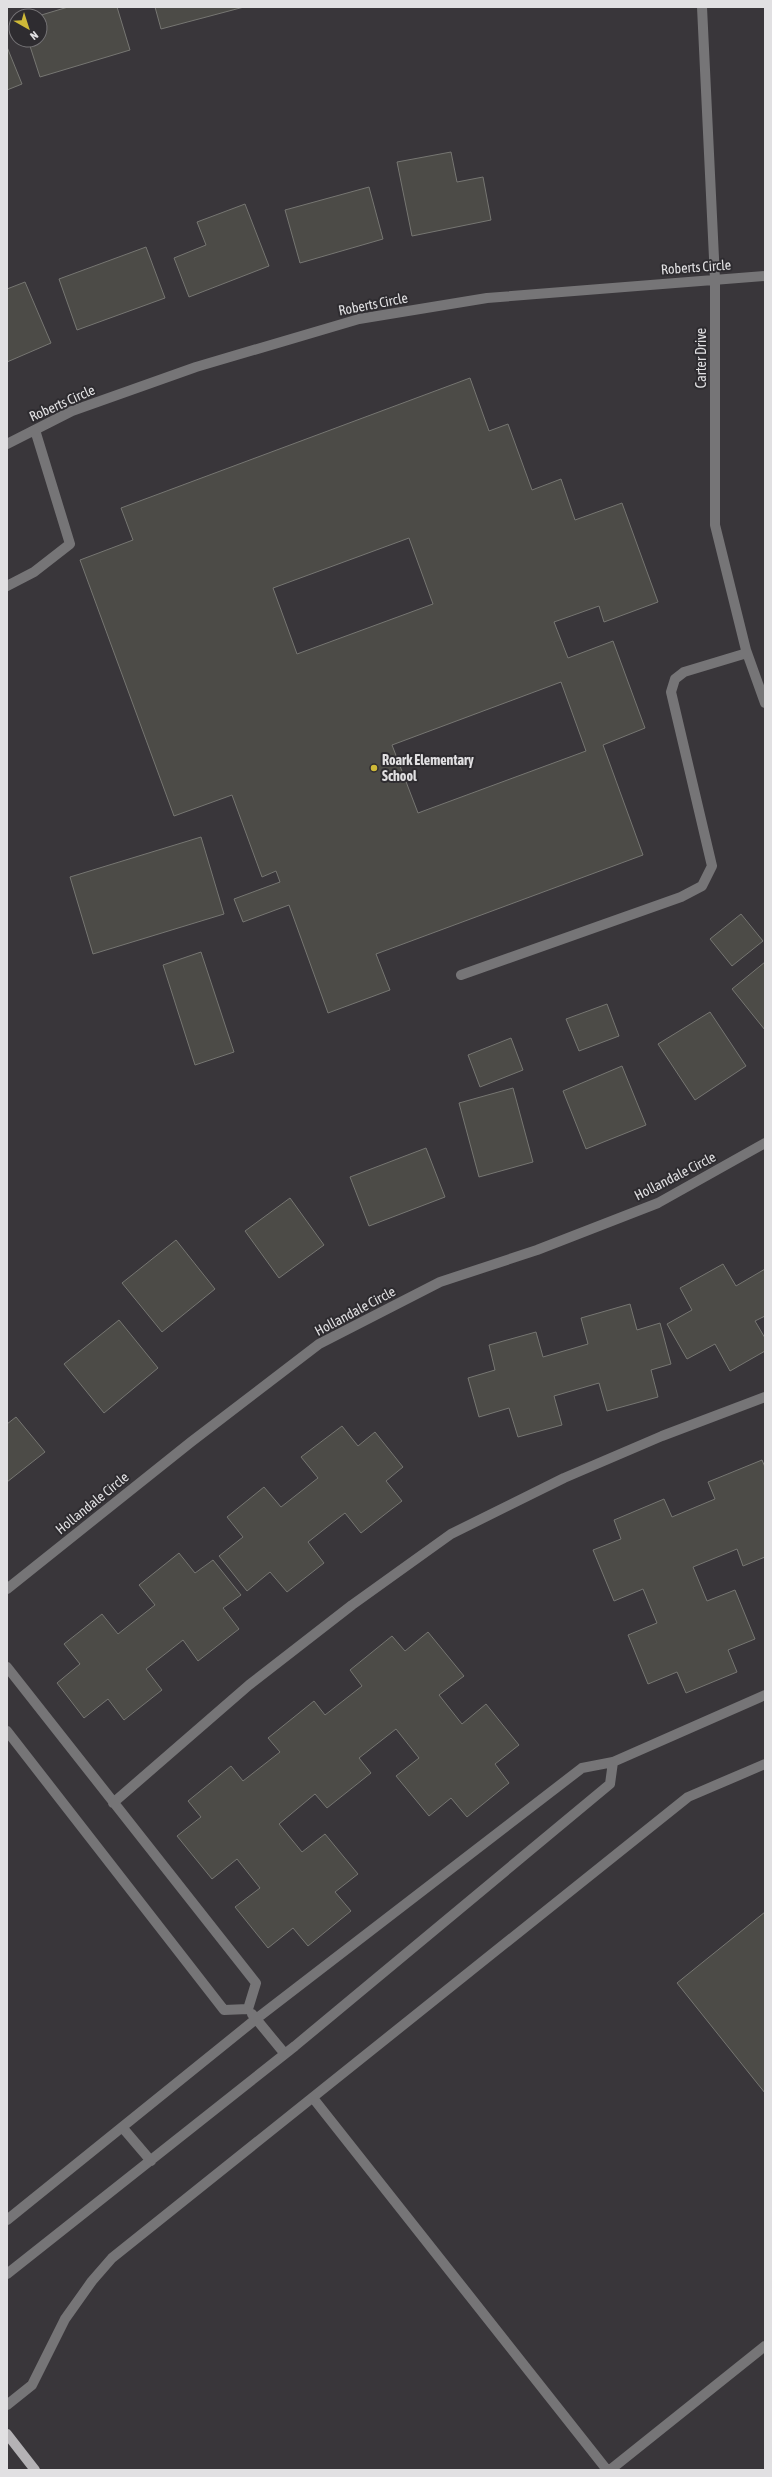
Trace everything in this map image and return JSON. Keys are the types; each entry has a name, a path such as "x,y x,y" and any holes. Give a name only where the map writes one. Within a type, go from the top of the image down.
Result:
{"main road":[{"path":"7,2434 35,2470"}],"street":[{"name":"Carter Drive","path":"702,7 715,279 715,525 747,653 765,703"},
{"name":"Roberts Circle","path":"7,444 72,411 196,367 359,319 487,298 765,276"},
{"path":"7,586 34,572 70,544 35,430"},
{"path":"461,975 681,897 702,886 712,866 671,692 675,679 684,672 747,653"},
{"name":"Hollandale Circle","path":"7,1589 190,1442 319,1344 440,1282 537,1250 658,1203 765,1143"},
{"path":"113,1803 249,1685 352,1605 451,1534 564,1478 662,1436 765,1397"},
{"path":"7,1667 256,1983 248,2009"},
{"path":"7,2220 256,2019 582,1768 613,1762 765,1695"},
{"path":"7,1731 224,2010 248,2009"},
{"path":"7,2274 285,2054 610,1784 613,1762"},
{"path":"7,2405 32,2385 65,2319 92,2281 112,2258 688,1797 765,1764"},
{"path":"248,2009 285,2054"},
{"path":"313,2098 609,2470 765,2346"},
{"path":"122,2127 151,2161"}],"building":[{"path":"68,7 117,7 130,50 40,77 31,48 48,48 48,13"},
{"path":"155,7 244,7 161,29"},
{"path":"7,47 22,84 7,90"},
{"path":"451,152 457,182 483,177 491,220 412,236 397,162"},
{"path":"369,187 383,239 300,263 285,210"},
{"path":"245,204 269,266 189,297 174,258 206,245 197,222"},
{"path":"146,247 165,298 77,330 59,279"},
{"path":"25,282 51,343 7,362 7,289"},
{"path":"470,378 489,431 508,424 532,490 561,479 575,520 622,503 658,602 604,622 599,606 554,622 568,658 613,641 645,728 603,745 643,855 376,954 390,990 328,1013 289,905 243,922 234,899 280,882 276,871 262,877 232,795 174,816 80,560 133,540 121,508","holes":["409,538 433,604 297,654 273,588","561,682 586,751 418,813 392,745"]},
{"path":"201,837 224,914 93,954 70,877"},
{"path":"741,914 763,941 732,966 710,939"},
{"path":"201,952 234,1052 195,1065 163,965"},
{"path":"765,962 765,1030 732,989"},
{"path":"607,1004 619,1036 579,1051 566,1019"},
{"path":"710,1012 746,1066 695,1100 658,1044"},
{"path":"511,1038 523,1070 480,1087 468,1055"},
{"path":"622,1066 646,1125 586,1149 563,1091"},
{"path":"513,1088 533,1162 479,1177 459,1103"},
{"path":"426,1148 445,1197 369,1226 350,1177"},
{"path":"290,1198 324,1245 279,1278 245,1231"},
{"path":"176,1240 215,1289 162,1332 122,1283"},
{"path":"723,1264 736,1286 765,1269 765,1316 755,1321 765,1338 765,1351 730,1371 715,1344 687,1359 667,1324 692,1310 680,1288"},
{"path":"630,1304 637,1330 660,1323 671,1364 651,1370 658,1397 607,1411 599,1383 554,1396 562,1425 518,1437 509,1408 479,1417 468,1378 495,1370 489,1345 536,1332 543,1357 588,1344 581,1318"},
{"path":"119,1320 158,1368 104,1413 64,1364"},
{"path":"16,1417 45,1452 7,1482 7,1424"},
{"path":"342,1426 358,1446 375,1432 403,1467 386,1481 402,1501 361,1533 345,1513 308,1542 324,1563 287,1592 270,1572 247,1591 219,1556 243,1537 227,1517 264,1487 281,1507 318,1478 301,1457"},
{"path":"762,1460 765,1467 765,1557 743,1566 737,1549 693,1567 707,1601 735,1590 755,1639 728,1650 737,1672 686,1693 677,1672 648,1684 628,1635 657,1623 643,1589 614,1601 593,1550 621,1539 614,1520 664,1499 672,1517 715,1499 708,1482"},
{"path":"179,1553 195,1573 213,1560 241,1595 223,1608 239,1629 198,1661 183,1640 146,1669 162,1690 124,1720 108,1699 84,1718 57,1683 80,1664 64,1644 102,1614 118,1634 155,1605 139,1585"},
{"path":"428,1632 464,1676 439,1695 462,1724 486,1704 519,1745 495,1764 509,1783 467,1817 451,1798 429,1816 396,1776 419,1758 396,1729 359,1758 371,1773 327,1808 315,1794 279,1824 302,1852 325,1834 358,1874 335,1892 351,1911 308,1946 293,1928 268,1948 235,1907 260,1888 237,1859 212,1879 177,1836 201,1817 188,1801 231,1766 243,1781 280,1752 268,1738 314,1701 325,1715 362,1686 350,1670 392,1636 405,1651"},
{"path":"765,1912 765,2093 677,1983"}],"place":[{"name":"Roark Elementary School","path":"374,768"}]}
